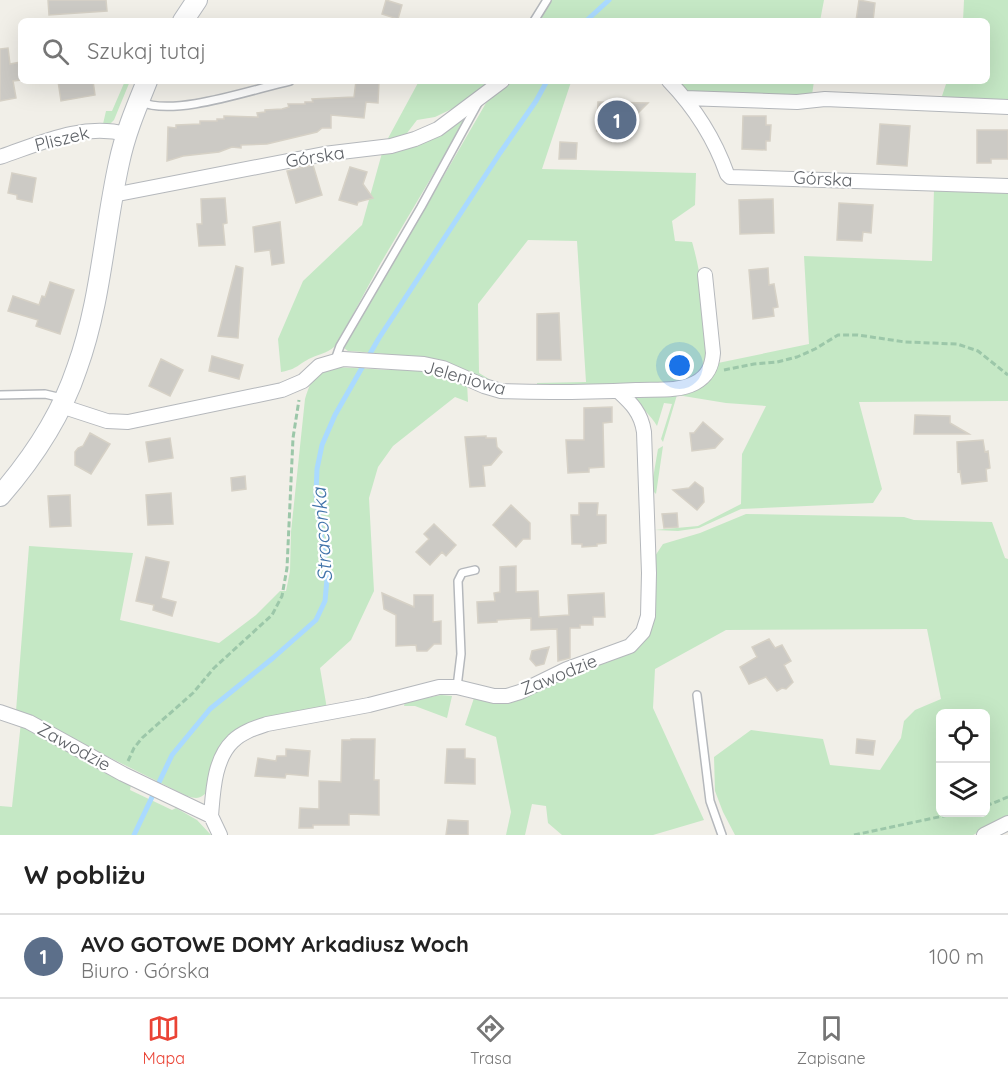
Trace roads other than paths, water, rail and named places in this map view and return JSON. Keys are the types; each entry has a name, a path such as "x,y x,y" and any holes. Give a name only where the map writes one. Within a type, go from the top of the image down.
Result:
{"street":[{"path":"185,18 197,0"},
{"path":"0,496 38,447 63,403 78,367 89,328 126,134 146,84"},
{"name":"Górska","path":"113,195 324,154 391,146 438,129 498,84"},
{"name":"Górska","path":"672,84 685,98 715,144 730,177 1008,186"},
{"path":"685,98 797,102 837,100 1008,107"},
{"name":"Pliszek","path":"0,157 51,139 90,130 126,134"},
{"name":"Jeleniowa","path":"339,360 407,363 443,368 493,390 501,391 618,391 675,388 693,384 707,373 712,365 713,353 705,275"},
{"path":"63,403 107,421 128,422 282,390 303,381 319,366 339,360"},
{"name":"Zawodzie","path":"0,712 29,722 123,774 211,816 218,770 224,753 233,741 243,734 267,724 369,705 439,687 457,687 481,695 494,696 520,692 567,669 630,646 643,632 648,616 644,432 643,422 636,409 618,391"},
{"path":"211,816 220,835"},
{"path":"984,835 1008,823"}],"lane":[{"path":"536,18 547,0"},
{"path":"139,101 150,106 164,107 226,97 278,84"},
{"path":"339,360 340,346 386,269 483,95"},
{"path":"0,395 45,394 63,403"},
{"path":"457,687 461,654 458,581 462,573 475,570"},
{"path":"697,695 710,801 722,835"}],"waterway":[{"name":"Straconka","path":"589,18 609,0"},
{"name":"Straconka","path":"134,835 172,755 210,709 316,620 325,601 327,579 316,494 317,469 322,445 335,415 379,338 545,84"}],"place":[{"name":"AVO GOTOWE DOMY Arkadiusz Woch","path":"617,120"}]}
